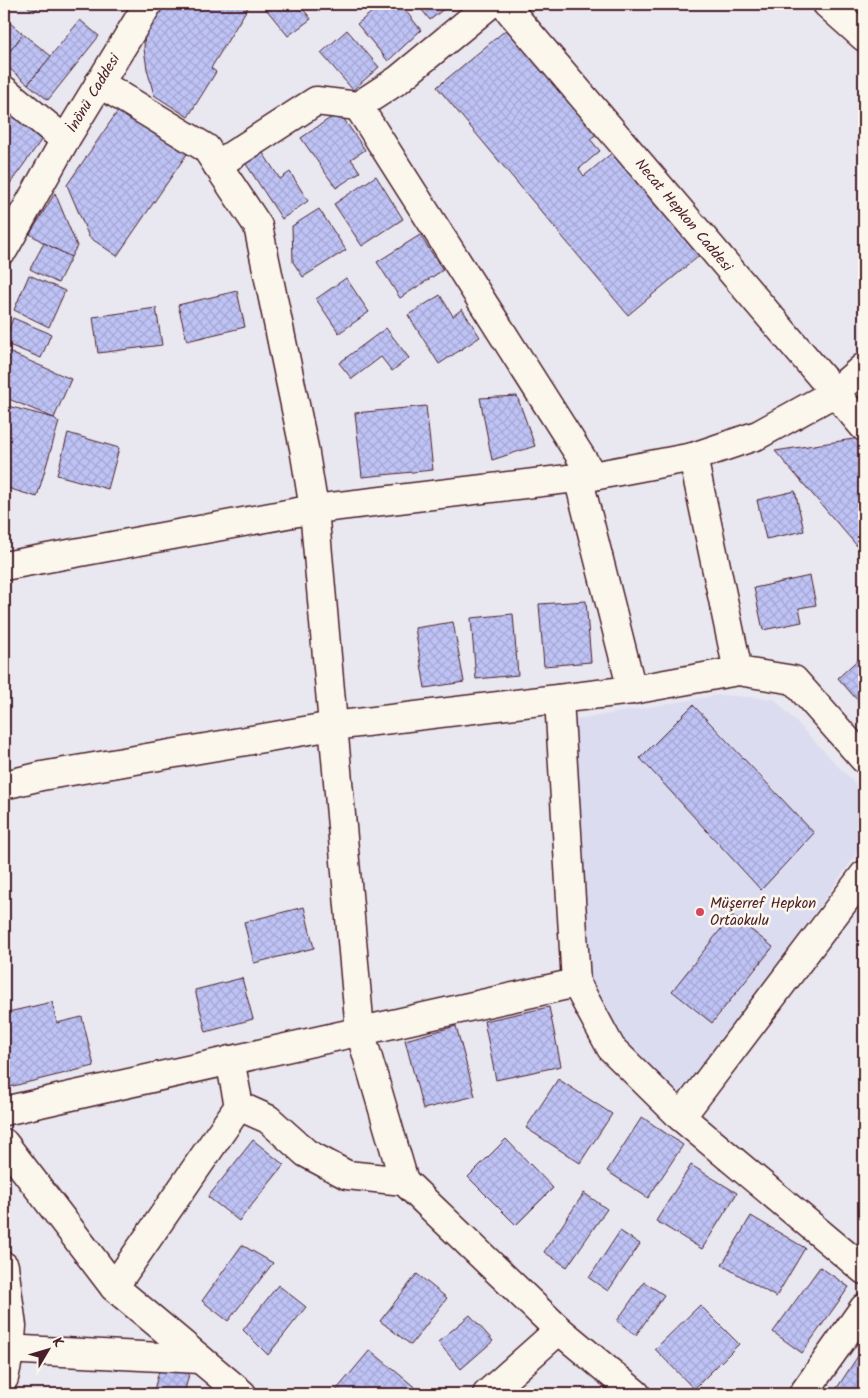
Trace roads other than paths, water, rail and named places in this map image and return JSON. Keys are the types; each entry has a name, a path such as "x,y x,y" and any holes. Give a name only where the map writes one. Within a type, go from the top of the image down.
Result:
{"street":[{"name":"İnönü Caddesi","path":"4,90 65,140 98,82 148,4"},
{"path":"827,4 864,37"},
{"path":"217,165 316,101 358,106 504,5"},
{"name":"Necat Hepkon Caddesi","path":"504,5 864,427"},
{"path":"98,82 206,148 258,226 304,448 314,508 360,1031 404,1181 559,1330 636,1394"},
{"path":"358,106 586,476 632,690"},
{"path":"4,249 65,140"},
{"path":"4,566 314,508 586,476 693,457 758,436 834,393 864,368"},
{"path":"693,457 738,671"},
{"path":"4,785 333,726 632,690 738,671 794,680 864,759"},
{"path":"559,699 576,983 611,1048 681,1117 864,1270"},
{"path":"681,1117 864,875"},
{"path":"4,1111 576,983"},
{"path":"114,1287 239,1106 230,1060"},
{"path":"239,1106 268,1119 306,1152 347,1175 404,1181"},
{"path":"4,1143 114,1287 242,1394"},
{"path":"4,1266 12,1326 4,1378"},
{"path":"803,1394 864,1308"},
{"path":"487,1394 559,1330"},
{"path":"7,1349 200,1359"}],"place":[{"name":"Müşerref Hepkon Ortaokulu","path":"700,912"}]}
